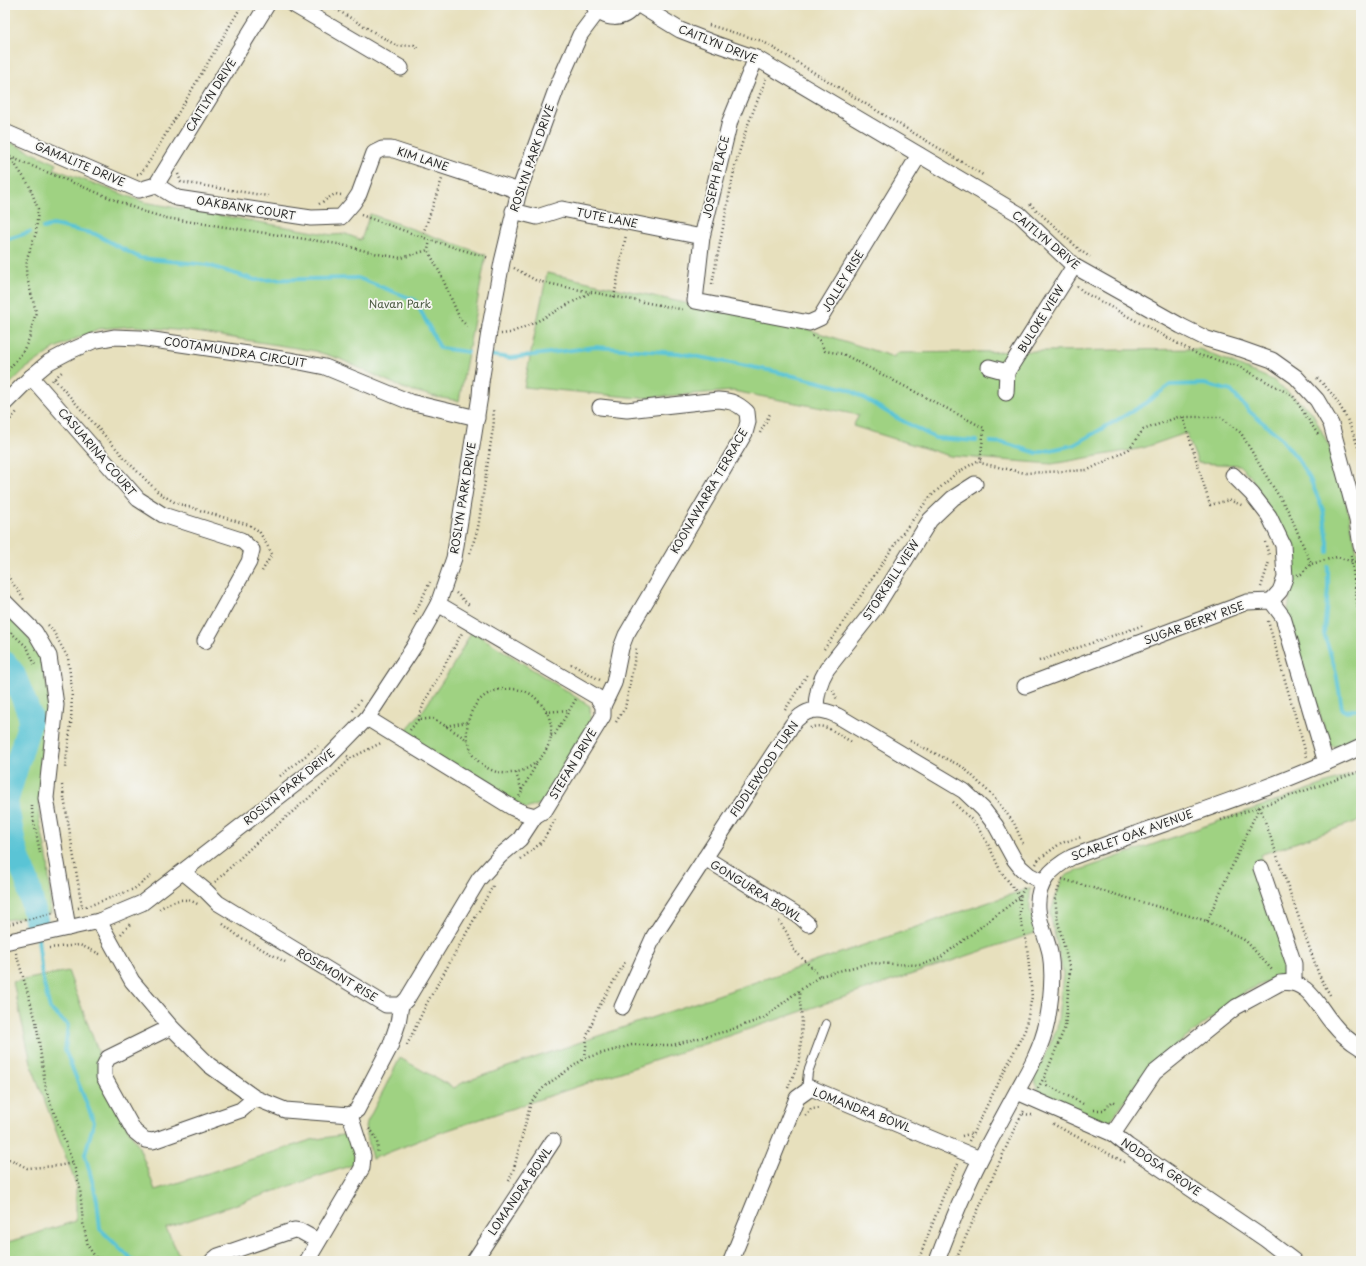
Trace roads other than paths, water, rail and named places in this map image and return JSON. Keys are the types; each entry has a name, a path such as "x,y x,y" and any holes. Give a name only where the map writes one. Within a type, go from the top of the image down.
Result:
{"street":[{"name":"CAITLYN DRIVE","path":"156,186 267,5"},
{"path":"294,5 401,68"},
{"path":"595,8 609,17 617,18 632,10 635,5"},
{"name":"CAITLYN DRIVE","path":"639,5 680,30 756,58 1019,214 1074,266 1181,326 1207,339 1272,360 1296,377 1317,400 1331,424 1359,520 1361,546"},
{"name":"ROSLYN PARK DRIVE","path":"9,941 99,921 140,904 324,761 366,718 415,645 438,604 454,558 480,389 496,330 498,261 519,191 557,86 580,35 595,8"},
{"name":"JOSEPH PLACE","path":"698,304 702,237 730,120 756,58"},
{"name":"GAMALITE DRIVE","path":"5,132 139,190 156,186"},
{"name":"KIM LANE","path":"341,217 359,194 374,153 382,149 390,149 519,191"},
{"name":"JOLLEY RISE","path":"698,304 809,323 820,318 919,155"},
{"name":"OAKBANK COURT","path":"156,186 176,198 312,218 341,217"},
{"name":"TUTE LANE","path":"513,211 537,217 562,209 702,237"},
{"name":"BULOKE VIEW","path":"1006,393 1007,372 1074,266"},
{"name":"COOTAMUNDRA CIRCUIT","path":"5,403 31,377 50,362 92,341 114,337 140,338 326,367 410,402 476,418"},
{"path":"989,367 1007,372"},
{"name":"CASUARINA COURT","path":"31,377 138,499 163,515 241,540 252,550 249,562 205,641"},
{"name":"KOONAWARRA TERRACE","path":"600,407 627,410 718,400 732,401 747,412 748,422 745,433 626,635 621,648 614,683 603,706"},
{"path":"1233,475 1252,494 1269,516 1283,546 1285,578 1280,591 1267,602 1283,617 1326,763"},
{"name":"STORKBILL VIEW","path":"816,710 816,698 821,679 876,607 930,520 953,498 975,484"},
{"path":"5,602 35,632 49,656 56,705 46,798 60,912 68,928"},
{"name":"SUGAR BERRY RISE","path":"1025,686 1247,602 1267,602"},
{"path":"438,604 597,698 603,706"},
{"name":"STEFAN DRIVE","path":"535,816 545,810 603,716 603,706"},
{"path":"816,710 830,712 838,716 964,791 983,809 996,826 1014,859 1021,868 1029,875 1043,882"},
{"name":"FIDDLEWOOD TURN","path":"622,1007 654,936 797,718 804,713 816,710"},
{"path":"99,921 132,981 171,1027 209,1065 255,1098 285,1110 350,1115 357,1110 390,1047 397,1028 401,1005 407,999 479,879 500,856 520,839 535,816 513,808 366,718"},
{"name":"SCARLET OAK AVENUE","path":"937,1261 980,1159 1030,1069 1041,1041 1050,1005 1052,985 1050,953 1038,910 1043,882 1054,868 1072,857 1326,763 1361,746"},
{"name":"GONGURRA BOWL","path":"705,858 798,916 808,924"},
{"path":"1261,868 1294,964 1294,983"},
{"name":"ROSEMONT RISE","path":"183,872 218,903 386,1005 401,1005"},
{"path":"1118,1138 1130,1110 1154,1073 1236,1007 1278,984 1287,982 1302,986 1313,997 1333,1025 1354,1044 1361,1048"},
{"path":"171,1027 108,1058 104,1066 104,1077 134,1131 145,1140 153,1141 241,1110 255,1098"},
{"name":"LOMANDRA BOWL","path":"731,1261 797,1098 811,1088 980,1159"},
{"name":"NODOSA GROVE","path":"1017,1092 1118,1138 1266,1239 1294,1261"},
{"path":"307,1261 362,1168 363,1156 350,1115"},
{"name":"LOMANDRA BOWL","path":"474,1261 553,1141"},
{"path":"212,1261 218,1256 294,1230 300,1231 318,1241"}],"lane":[{"path":"806,1092 808,1072 826,1024"}],"waterway":[{"path":"43,228 53,225 95,234 140,258 207,265 255,280 358,278 415,300 440,348 468,352"},
{"path":"5,240 30,232"},
{"path":"488,355 511,358 595,347 678,353 773,371 848,389 935,438 976,441"},
{"path":"990,442 1005,443 1037,453 1074,445 1143,405 1170,385 1204,384 1231,391 1250,412 1279,436 1297,458 1310,479 1323,510 1328,552"},
{"path":"1328,567 1328,589 1324,634 1336,672 1342,708 1345,711 1361,709"},
{"path":"5,663 13,673 31,718 6,802 15,849 27,881 36,920"},
{"path":"36,920 37,931"},
{"path":"38,938 42,976 50,1009 68,1025 65,1050 94,1122 85,1154 97,1200 100,1229 133,1261"}],"park label":[{"name":"Navan Park","path":"400,304"}]}
